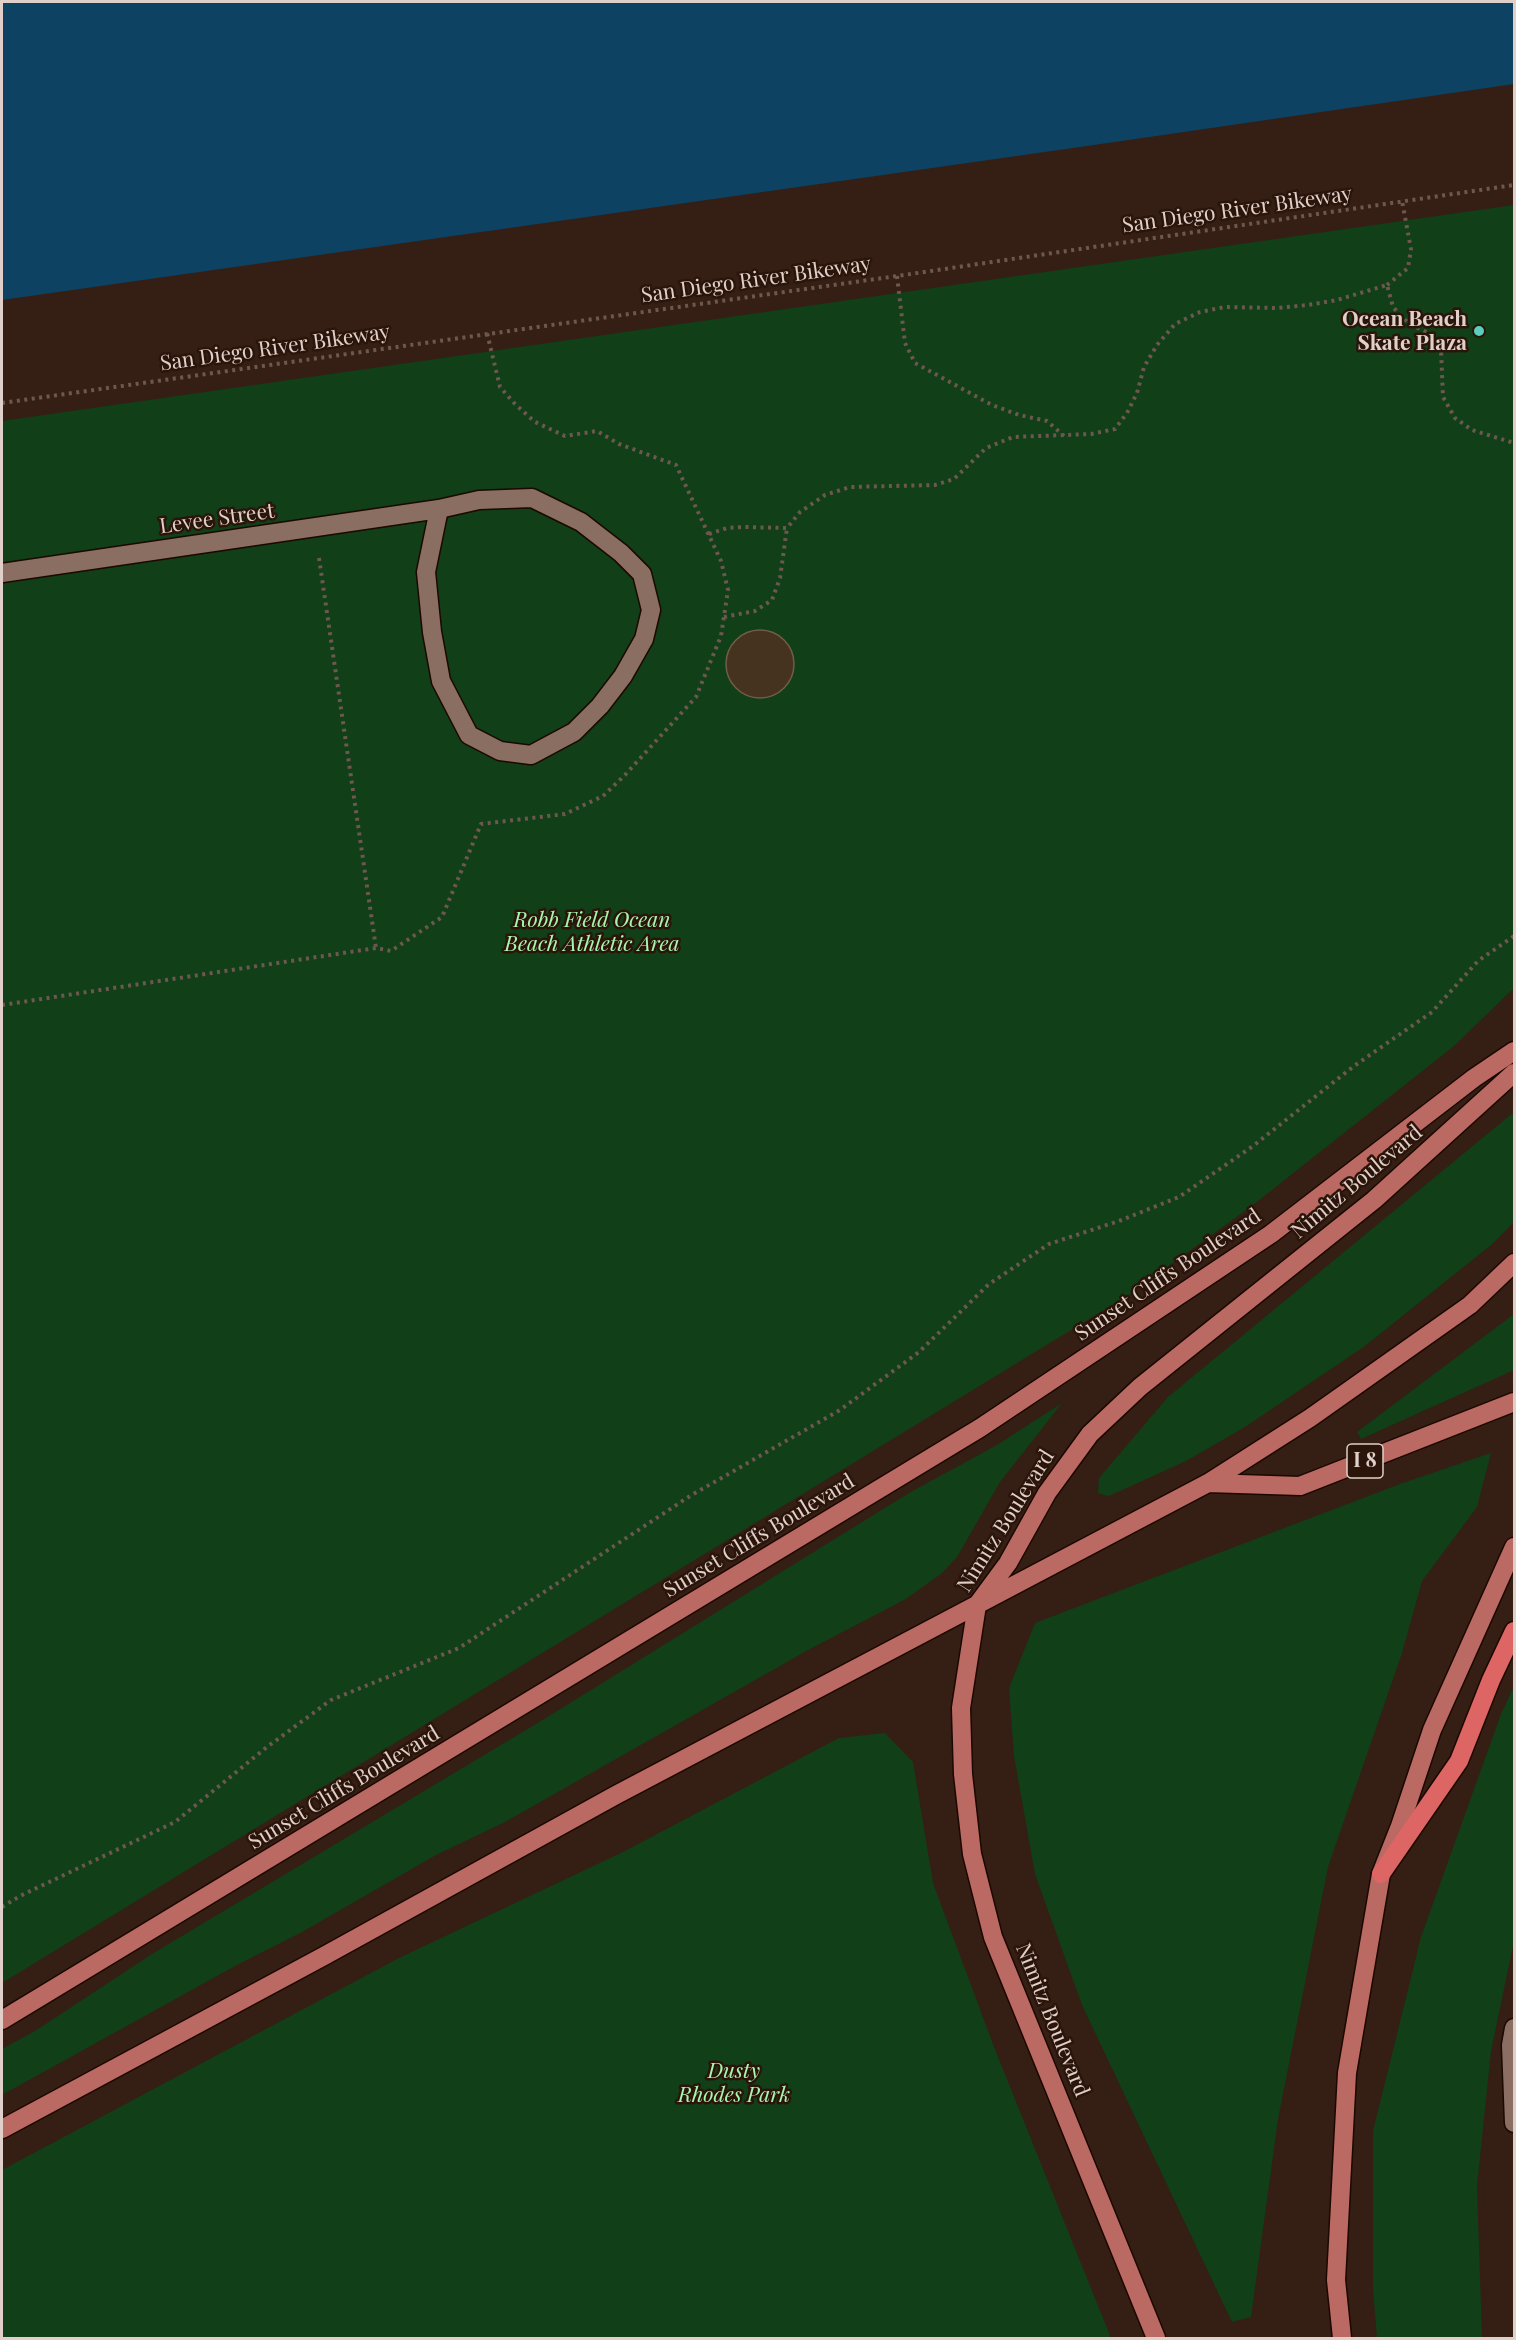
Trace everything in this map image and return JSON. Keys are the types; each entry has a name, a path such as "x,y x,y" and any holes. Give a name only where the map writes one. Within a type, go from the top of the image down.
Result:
{"highway":[{"path":"1381,1874 1458,1761 1491,1680 1515,1631"}],"main road":[{"name":"Sunset Cliffs Boulevard","path":"2,2020 980,1428 1271,1234 1474,1078 1515,1051"},
{"name":"Nimitz Boulevard","path":"1156,2338 993,1937 972,1854 963,1774 961,1708 977,1605 1008,1563 1047,1493 1090,1434 1140,1387 1374,1200 1515,1073"},
{"path":"2,2129 324,1956 616,1795 1208,1483 1310,1418 1470,1305 1515,1263"},
{"name":"I 8","path":"1208,1483 1300,1486 1515,1402"},
{"path":"1342,2338 1336,2280 1347,2073 1381,1874 1432,1730 1515,1547"}],"street":[{"name":"Levee Street","path":"2,573 439,509 479,500 532,498 581,522 621,553 642,574 651,610 644,639 623,676 600,706 574,732 531,755 500,751 470,735 441,681 432,632 426,572 439,509"},
{"path":"1515,2028 1511,2045 1515,2123"}],"path":[{"name":"San Diego River Bikeway","path":"2,403 897,276 1515,185"},
{"path":"724,617 755,611 772,600 780,578 786,528 800,512 825,495 850,487 935,485 954,479 986,448 1013,437 1091,434 1115,429 1127,413 1137,393 1144,367 1157,345 1175,324 1200,312 1225,308 1278,308 1308,305 1337,300 1387,285 1408,267 1411,249 1402,201"},
{"path":"897,276 905,343 915,363 992,405 1019,415 1047,421 1064,436"},
{"path":"1387,285 1393,308 1408,323 1434,336 1441,350 1443,397 1455,418 1472,430 1515,443"},
{"path":"314,528 376,948"},
{"path":"709,534 727,528 786,528"},
{"path":"2,1907 20,1896 175,1822 267,1747 331,1700 459,1648 690,1496 840,1410 919,1352 989,1284 1049,1244 1119,1221 1179,1197 1253,1146 1354,1066 1432,1012 1478,961 1515,936"}],"green space":[{"name":"Robb Field Ocean Beach Athletic Area","path":"1514,205 1514,988 1454,1046 1253,1205 1130,1294 2,1983 2,421"},
{"path":"1514,1112 1514,1222 1491,1245 1365,1346 1245,1427 1186,1461 1109,1496 1098,1493 1099,1478 1168,1397"},
{"path":"1514,1314 1514,1370 1361,1439 1357,1432"},
{"path":"1062,1403 1000,1482 957,1557 942,1573 906,1599 808,1650 505,1822 436,1855 302,1932 235,1966 2,2095 2,2049 35,2031 152,1954 541,1721 909,1493 997,1445"},
{"path":"1491,1453 1477,1507 1422,1581 1402,1653 1328,1867 1278,2119 1251,2317 1232,2322 1082,2005 1035,1874 1014,1756 1009,1688 1035,1623 1400,1484"},
{"path":"1514,1686 1514,1941 1491,2051 1477,2186 1482,2338 1377,2338 1373,2289 1373,2131 1421,1937 1501,1714"},
{"name":"Dusty Rhodes Park","path":"885,1733 913,1762 933,1883 994,2047 1111,2338 2,2338 2,2170 399,1958 623,1852 839,1738"}],"water":[{"path":"2,2 1514,2 1514,84 2,300"}],"building":[{"path":"767,630 779,636 788,645 794,657 792,677 784,688 767,698 753,698 736,688 728,677 726,657 736,640 747,632"}],"place":[{"name":"Ocean Beach Skate Plaza","path":"1479,331"}]}
